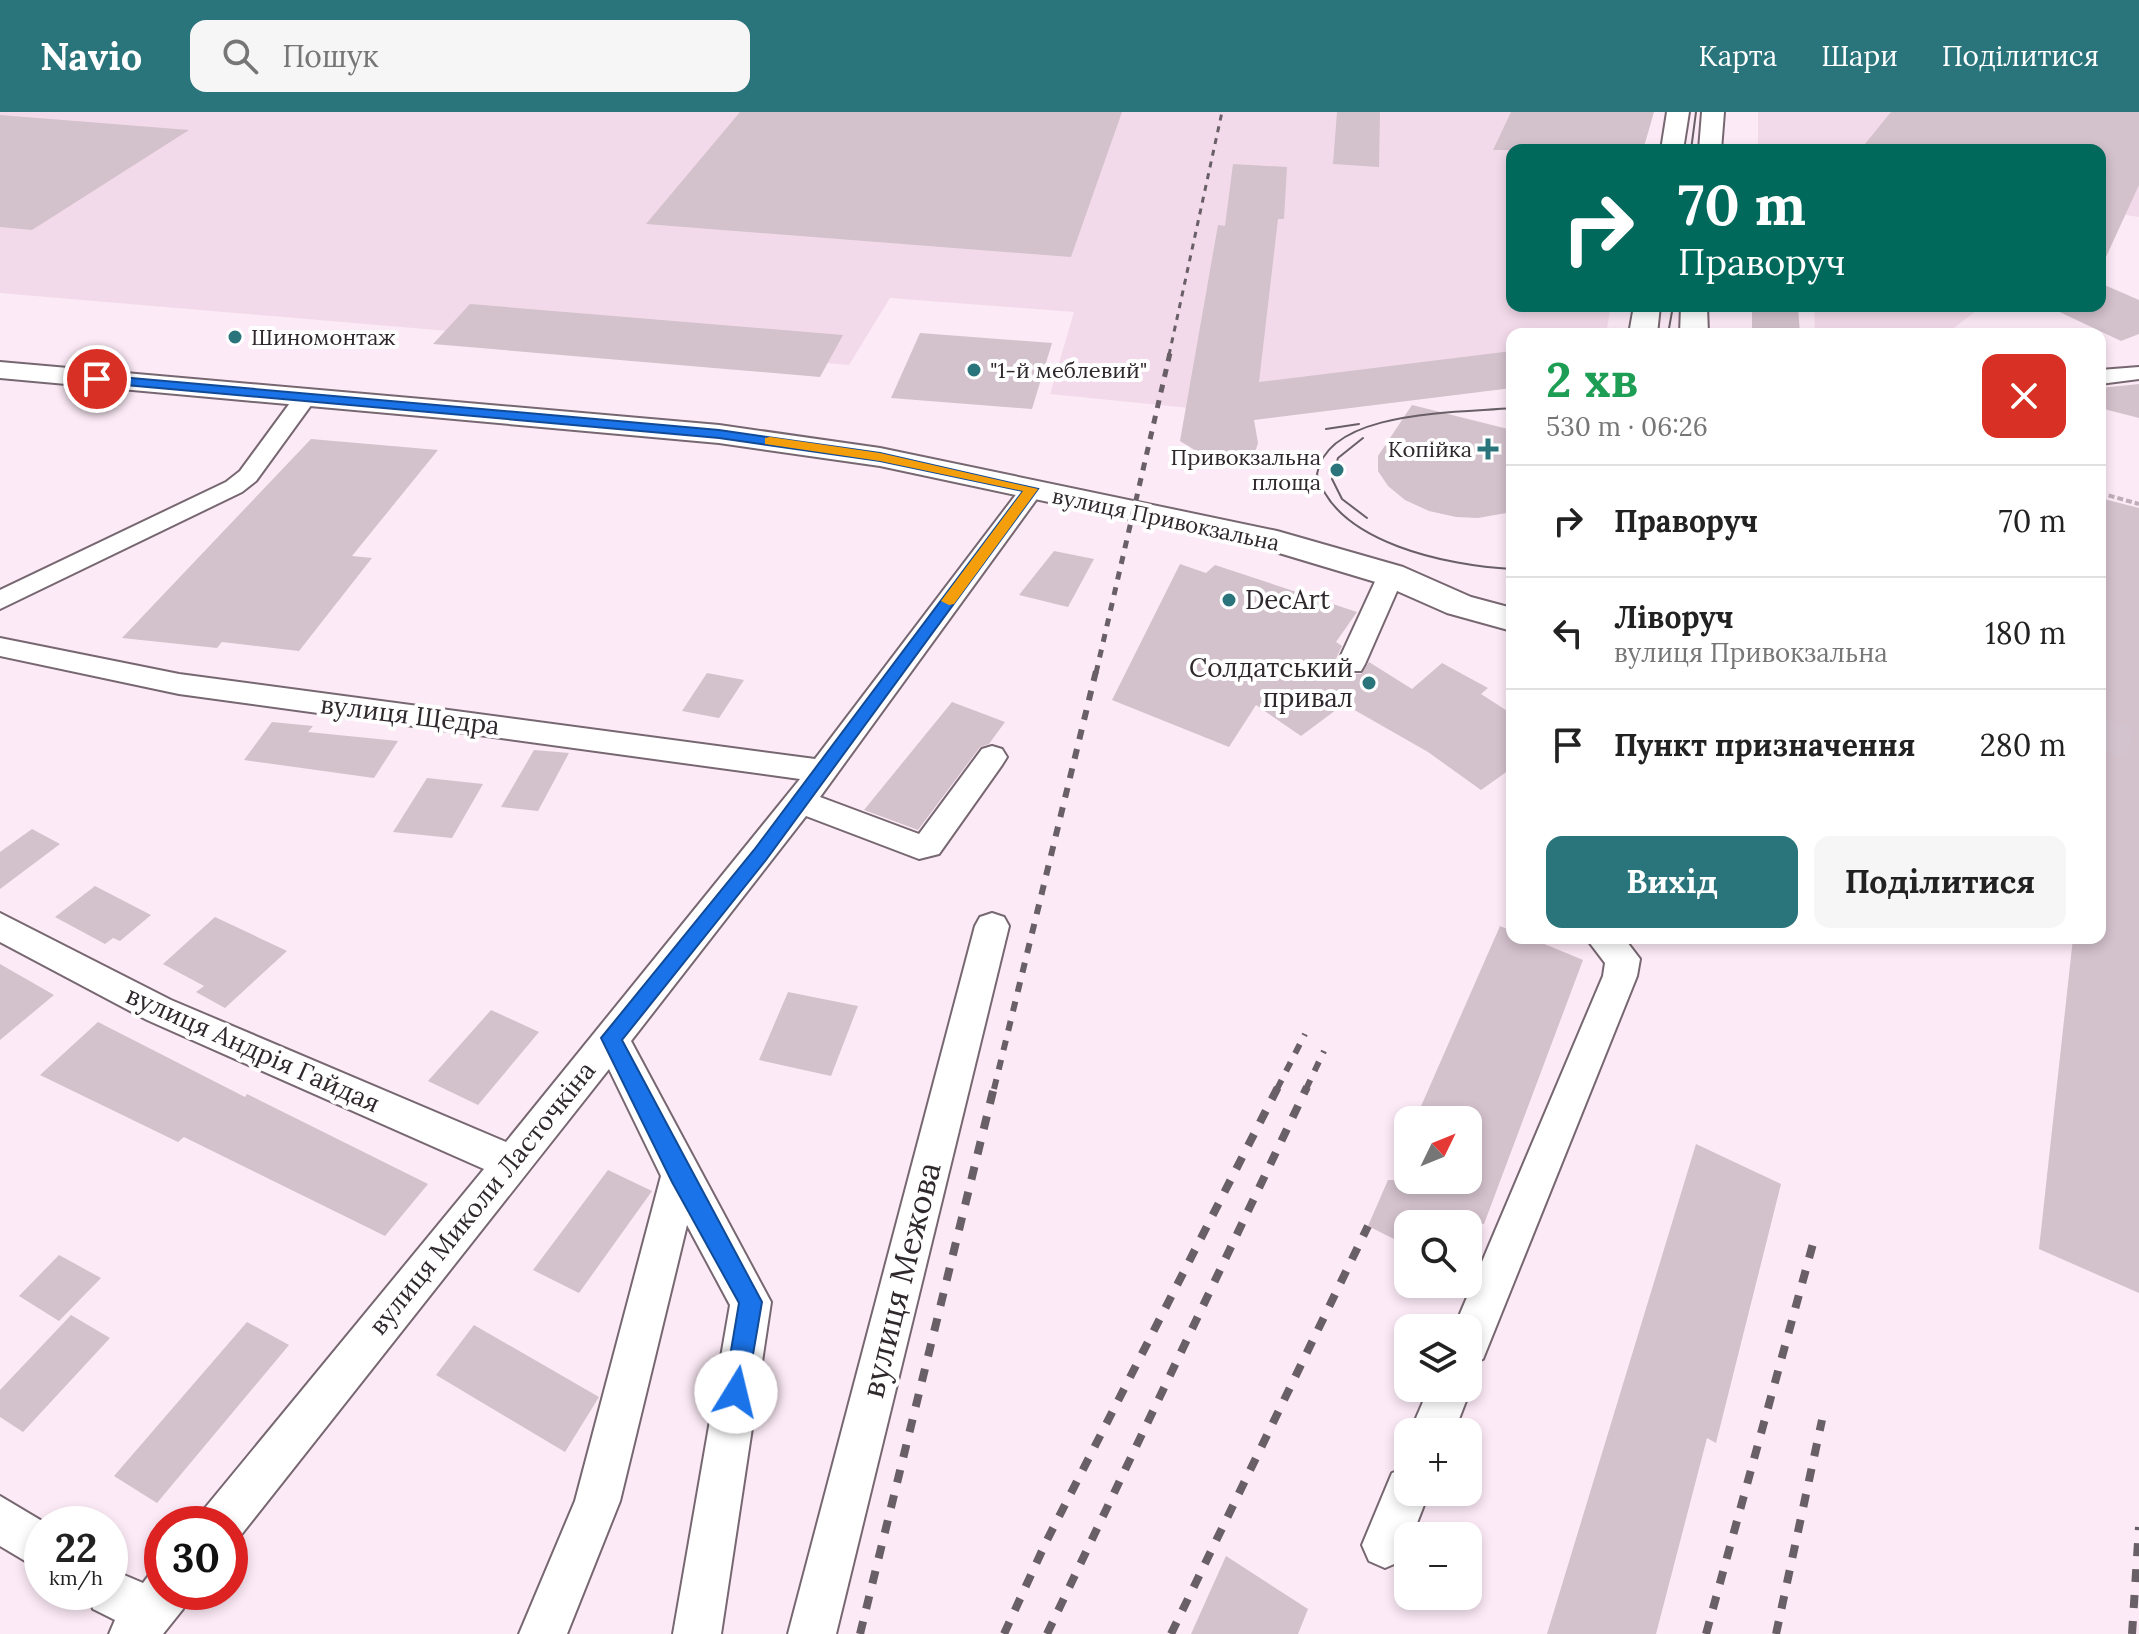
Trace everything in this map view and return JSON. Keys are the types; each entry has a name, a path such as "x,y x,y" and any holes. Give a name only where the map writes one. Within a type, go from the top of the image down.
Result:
{"main road":[{"path":"1673,144 1678,112"},
{"path":"1710,144 1713,112"},
{"name":"вулиця Привокзальна","path":"0,370 719,434 880,457 1241,532 1391,575 1459,605 1506,618"},
{"path":"0,379 67,377"},
{"path":"1391,575 1489,593 1506,593"}],"street":[{"path":"2106,376 2139,373"},
{"path":"0,601 160,520 234,487 248,476 306,397"},
{"name":"вулиця Миколи Ласточкіна","path":"235,1506 800,801 1032,489"},
{"path":"1351,664 1391,575"},
{"name":"вулиця Щедра","path":"0,647 179,684 822,771"},
{"path":"800,801 919,847 928,846 992,757"},
{"name":"вулиця Андрія Гайдая","path":"0,926 159,1010 510,1162"},
{"name":"вулиця Межова","path":"812,1634 992,926"},
{"path":"1480,1314 1620,976 1623,959 1609,944"},
{"path":"611,1038 680,1175 751,1302 697,1634"},
{"path":"543,1634 597,1501 680,1175"},
{"path":"1385,1545 1401,1506"},
{"path":"0,1519 24,1536"}],"path":[{"path":"2106,495 2139,504"}],"shaded area":[{"path":"0,112 1649,112 1534,144 1506,144 1506,312 1610,312 1607,328 1506,328 1506,388 1269,416 1050,394 1074,312 890,298 849,365 0,293"},
{"path":"1758,112 2139,112 2139,217 2106,212 2106,144 1758,144"},
{"path":"1814,312 1975,312 1954,328 1815,328"}],"building":[{"path":"740,112 1122,112 1071,257 646,224"},
{"path":"1337,112 1380,112 1379,167 1333,164"},
{"path":"1511,112 1654,112 1645,144 1506,144 1506,150 1493,150"},
{"path":"1891,112 2139,112 2139,185 2106,257 2106,144 1865,144"},
{"path":"0,115 189,130 32,230 0,227"},
{"path":"1233,164 1287,167 1284,219 1278,219 1259,382 1506,352 1506,389 1254,420 1258,443 1251,464 1211,460 1180,441 1218,225 1225,226"},
{"path":"2106,286 2139,300 2139,334 2121,341 2106,334 2106,328 2094,328 2060,312 2106,312"},
{"path":"470,304 843,335 820,377 433,344"},
{"path":"1752,312 1798,312 1800,328 1752,328"},
{"name":"\"1-й меблевий\"","path":"920,333 1052,343 1032,409 891,398"},
{"path":"2139,384 2139,418 2106,410 2106,387"},
{"path":"1412,405 1506,428 1506,513 1478,518 1429,511 1405,500 1388,486 1378,471 1378,456"},
{"path":"311,439 438,450 352,556 372,558 299,651 222,642 217,648 122,638"},
{"path":"2106,500 2139,508 2139,1293 2039,1249 2072,944 2106,944"},
{"path":"1054,551 1094,559 1068,607 1019,595"},
{"path":"1180,564 1206,573 1215,565 1357,612 1336,642 1342,646 1334,663 1341,674 1361,674 1369,662 1412,689 1442,663 1488,688 1481,694 1506,710 1506,772 1481,790 1428,752 1344,704 1301,736 1256,705 1229,747 1112,700"},
{"path":"707,673 744,680 719,718 682,711"},
{"path":"952,702 1005,722 989,744 980,747 918,830 864,810"},
{"path":"272,722 313,726 308,732 398,741 374,778 244,760"},
{"path":"534,750 569,753 538,811 501,807"},
{"path":"427,778 483,784 452,838 393,832"},
{"path":"32,829 60,844 0,889 0,852"},
{"path":"95,886 151,915 120,941 113,938 105,944 55,917"},
{"path":"215,917 287,951 225,1008 196,992 204,986 163,964"},
{"path":"1500,926 1506,928 1506,944 1544,944 1583,960 1484,1224 1482,1210 1394,1210 1394,1239 1368,1226 1388,1180 1394,1180 1394,1194 1482,1194 1482,1106 1421,1106"},
{"path":"0,964 54,995 0,1040"},
{"path":"788,992 858,1006 831,1076 759,1060"},
{"path":"491,1010 539,1032 478,1105 428,1081"},
{"path":"98,1022 245,1097 247,1094 428,1184 385,1236 184,1137 178,1142 40,1075"},
{"path":"1696,1144 1781,1184 1716,1443 1707,1438 1656,1634 1547,1634"},
{"path":"608,1170 652,1191 579,1293 533,1270"},
{"path":"59,1255 101,1278 59,1321 19,1296"},
{"path":"71,1315 110,1338 23,1432 0,1417 0,1390"},
{"path":"247,1322 289,1345 157,1503 114,1476"},
{"path":"474,1325 599,1397 565,1452 436,1375"},
{"path":"1226,1556 1308,1609 1298,1634 1191,1634"}],"tunnel":[{"path":"2106,735 2139,746"}],"tram line":[{"path":"1692,144 1696,112"},
{"path":"1669,328 1672,312"},
{"path":"1506,408 1400,418 1370,426 1345,437 1326,453 1317,474 1328,498 1346,518 1370,534 1427,556 1506,569"},
{"path":"1326,429 1359,424"},
{"path":"1363,438 1338,458 1332,479 1342,499 1367,518"}],"railway":[{"path":"1169,355 1222,112"},
{"path":"1096,673 1170,353"},
{"path":"994,1089 1096,671"},
{"path":"1277,1089 1305,1034"},
{"path":"1306,1089 1324,1051"},
{"path":"860,1634 994,1087"},
{"path":"1004,1634 1046,1542 1278,1087"},
{"path":"1047,1634 1307,1087"},
{"path":"1171,1634 1368,1226"},
{"path":"1706,1634 1814,1240"},
{"path":"1776,1634 1822,1420"},
{"path":"2132,1634 2139,1527"}],"slow traffic":[{"path":"770,441 880,457 1032,489 949,601"}],"place":[{"name":"Шиномонтаж","path":"235,337"},
{"name":"\"1-й меблевий\"","path":"974,370"},
{"name":"Копійка","path":"1488,449"},
{"name":"Привокзальна площа","path":"1337,470"},
{"name":"DecArt","path":"1229,600"},
{"name":"Солдатський привал","path":"1369,683"}],"route":[{"path":"97,379 719,434 880,457 1032,489 760,855 611,1038 680,1175 751,1302 736,1392"}]}
